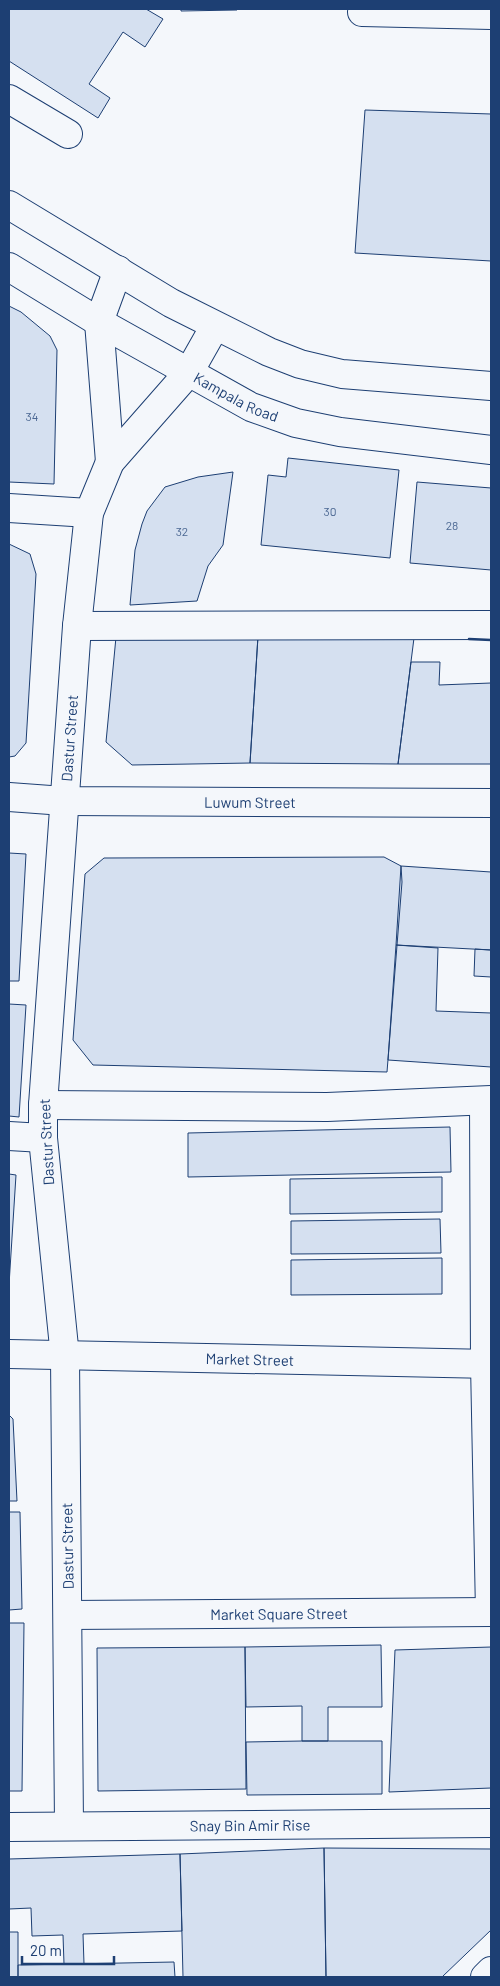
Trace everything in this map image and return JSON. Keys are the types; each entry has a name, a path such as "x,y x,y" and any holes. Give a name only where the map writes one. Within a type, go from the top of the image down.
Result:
{"street":[{"path":"362,12 491,15"},
{"path":"9,99 68,134"},
{"path":"9,205 215,326 269,352 300,364 342,374 491,386"},
{"name":"Kampala Road","path":"9,267 99,322 251,407 296,423 396,440 491,450"},
{"name":"Dastur Street","path":"110,462 99,322 118,270"},
{"name":"Dastur Street","path":"69,1826 65,1357 43,1138 43,1105 76,626 89,513 110,462 189,372 215,326"},
{"path":"9,508 89,513"},
{"path":"76,626 491,626"},
{"name":"Luwum Street","path":"9,797 64,801 491,803"},
{"path":"43,1105 327,1107 488,1100 488,1364 491,1612"},
{"path":"9,1136 43,1138"},
{"name":"Market Street","path":"9,1354 65,1357 488,1364"},
{"name":"Market Square Street","path":"68,1615 491,1612"},
{"name":"Snay Bin Amir Rise","path":"9,1827 491,1823"},
{"path":"485,1977 491,1971"}],"building":[{"path":"9,9 146,9 163,19 145,47 123,32 89,84 110,98 98,118 9,61"},
{"path":"181,9 236,9 237,10 181,11"},
{"path":"365,110 491,114 491,261 355,253"},
{"path":"9,306 21,312 50,336 57,350 54,484 9,482"},
{"path":"288,458 399,470 390,558 261,545 268,475 286,477"},
{"path":"233,472 223,545 208,566 197,601 130,605 135,550 142,524 147,511 165,487 198,477"},
{"path":"417,482 491,488 491,570 410,563"},
{"path":"9,544 30,554 36,574 26,743 15,756 9,757"},
{"path":"258,636 250,763 132,765 106,742 116,637"},
{"path":"258,636 414,638 398,764 250,763"},
{"path":"411,662 440,662 439,685 491,683 491,764 398,764"},
{"path":"9,853 26,854 19,981 9,981"},
{"path":"384,857 401,866 402,882 387,1072 93,1065 73,1040 85,874 104,858"},
{"path":"401,866 491,872 491,950 396,945"},
{"path":"396,945 438,948 436,1011 491,1013 491,1067 388,1060"},
{"path":"475,949 491,950 491,977 474,976"},
{"path":"9,1004 26,1005 19,1117 9,1116"},
{"path":"450,1127 451,1172 188,1177 188,1133"},
{"path":"9,1174 16,1175 9,1285"},
{"path":"442,1177 442,1212 290,1214 290,1179"},
{"path":"440,1219 441,1253 291,1254 291,1221"},
{"path":"442,1258 442,1294 291,1295 291,1260"},
{"path":"9,1415 13,1419 17,1501 9,1501"},
{"path":"9,1512 20,1512 22,1609 9,1610"},
{"path":"9,1623 24,1623 22,1791 9,1791"},
{"path":"381,1645 382,1707 328,1707 328,1741 302,1741 302,1706 246,1707 245,1647"},
{"path":"245,1647 246,1789 98,1791 97,1648"},
{"path":"491,1647 491,1788 389,1792 395,1650"},
{"path":"382,1741 382,1794 247,1795 246,1742"},
{"path":"324,1848 491,1849 491,1930 442,1977 326,1977"},
{"path":"324,1848 326,1977 183,1977 180,1854"},
{"path":"180,1854 182,1931 83,1934 84,1964 64,1964 63,1935 32,1936 31,1908 9,1909 9,1859"},
{"path":"9,1932 18,1932 18,1977 9,1977"},
{"path":"174,1962 175,1977 18,1977 18,1965"}],"wall":[{"path":"469,639 491,640"}]}
